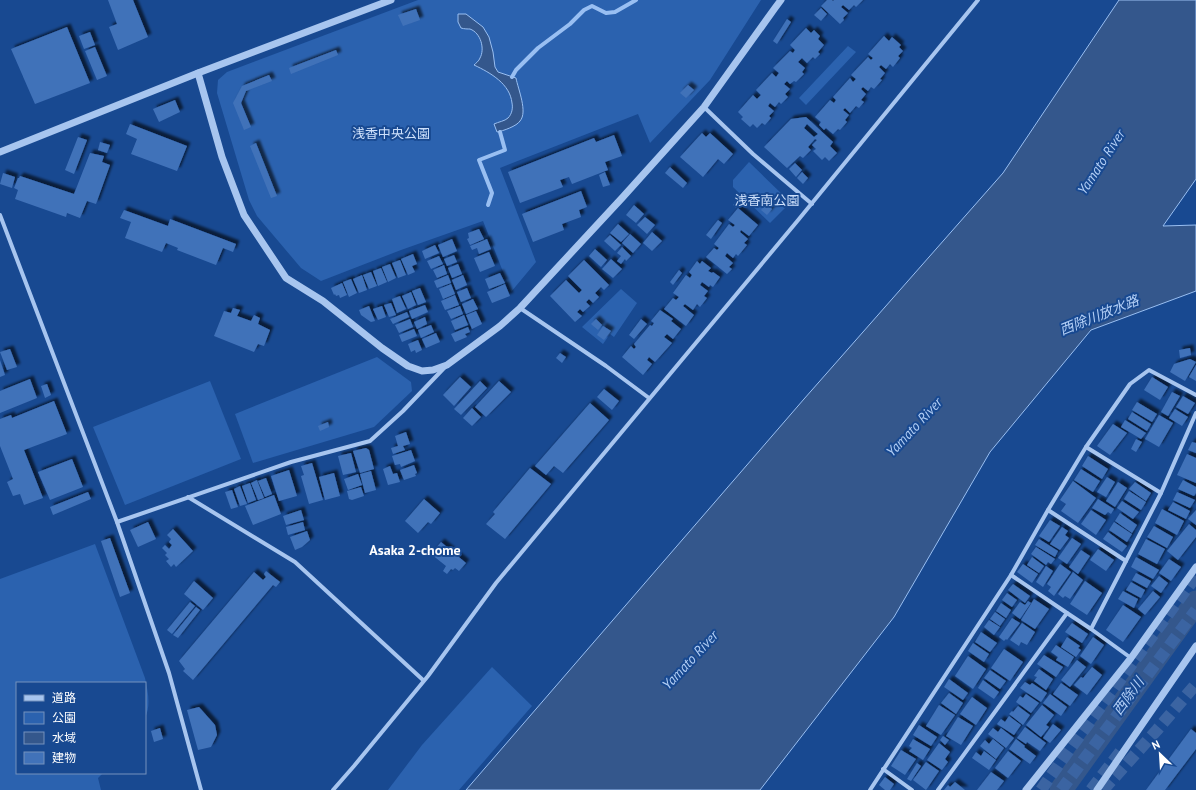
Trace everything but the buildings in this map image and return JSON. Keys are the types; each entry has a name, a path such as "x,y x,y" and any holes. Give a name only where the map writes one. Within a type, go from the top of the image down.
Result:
{"street":[{"path":"0,152 198,73 391,0"},
{"path":"117,522 291,462 370,441 403,411 447,364 500,326 520,308 704,107 774,8 782,0"},
{"path":"333,790 423,680 428,676 496,583 812,204 978,0"},
{"path":"198,73 222,157 244,214 286,278 323,301 382,348 408,366 422,371 433,370 447,364"},
{"path":"704,107 753,154 812,204"},
{"path":"0,215 117,522 169,673 201,790"},
{"path":"520,308 606,366 649,398"},
{"path":"870,790 1011,574 1086,447 1130,384 1149,370 1196,395"},
{"path":"1091,629 1161,493 1196,413"},
{"path":"1086,447 1161,493"},
{"path":"188,497 295,562 423,680"},
{"path":"1048,510 1126,561"},
{"path":"1026,790 1131,658 1196,567"},
{"path":"1011,574 1131,658"},
{"path":"938,790 1067,613"},
{"path":"1097,790 1196,646"},
{"path":"883,769 912,790"}],"green space":[{"name":"浅香中央公園","path":"418,0 761,0 710,80 650,143 638,114 500,168 536,262 511,292 483,221 401,250 321,281 301,268 257,216 249,200 217,93 218,80 227,72"},
{"path":"848,46 856,52 806,105 799,98"},
{"name":"浅香南公園","path":"749,162 785,197 787,206 770,223 733,187 733,180"},
{"path":"621,289 637,303 614,337 610,334 603,344 582,327"},
{"path":"377,357 411,382 412,391 374,427 253,463 235,414"},
{"path":"210,381 241,459 125,505 93,427"},
{"path":"95,544 146,682 16,682 16,774 102,774 98,778 101,790 0,790 0,579"},
{"path":"492,667 532,706 459,790 388,790 422,745"},
{"path":"146,683 148,698 146,716"}],"water":[{"path":"1119,0 1196,0 1196,179 1163,226 1196,225 1196,291 1091,330 990,452 894,617 760,790 466,790 804,399 1003,173"},
{"path":"458,14 466,14 483,27 489,37 495,67 498,72 516,78 523,106 522,117 516,125 503,131 497,132 494,124 507,119 512,111 512,103 508,90 499,80 474,65 479,60 481,54 481,42 474,31 461,28 458,22"}],"waterway":[{"path":"512,77 516,70 538,48 570,24 584,10 592,6 606,13 615,12 636,0"},
{"path":"488,205 492,193 479,160 505,150 500,132"},
{"name":"西除川","path":"1061,790 1196,602"}],"tunnel":[{"path":"1041,790 1196,576"},
{"path":"1061,790 1196,610"},
{"path":"1103,790 1196,684"},
{"path":"1091,790 1121,751"}],"district":[{"name":"Asaka 2-chome","path":"415,550"}],"water label":[{"name":"Yamato River","path":"1101,162"},
{"name":"西除川放水路","path":"1099,315"},
{"name":"Yamato River","path":"914,427"},
{"name":"Yamato River","path":"690,660"}]}
